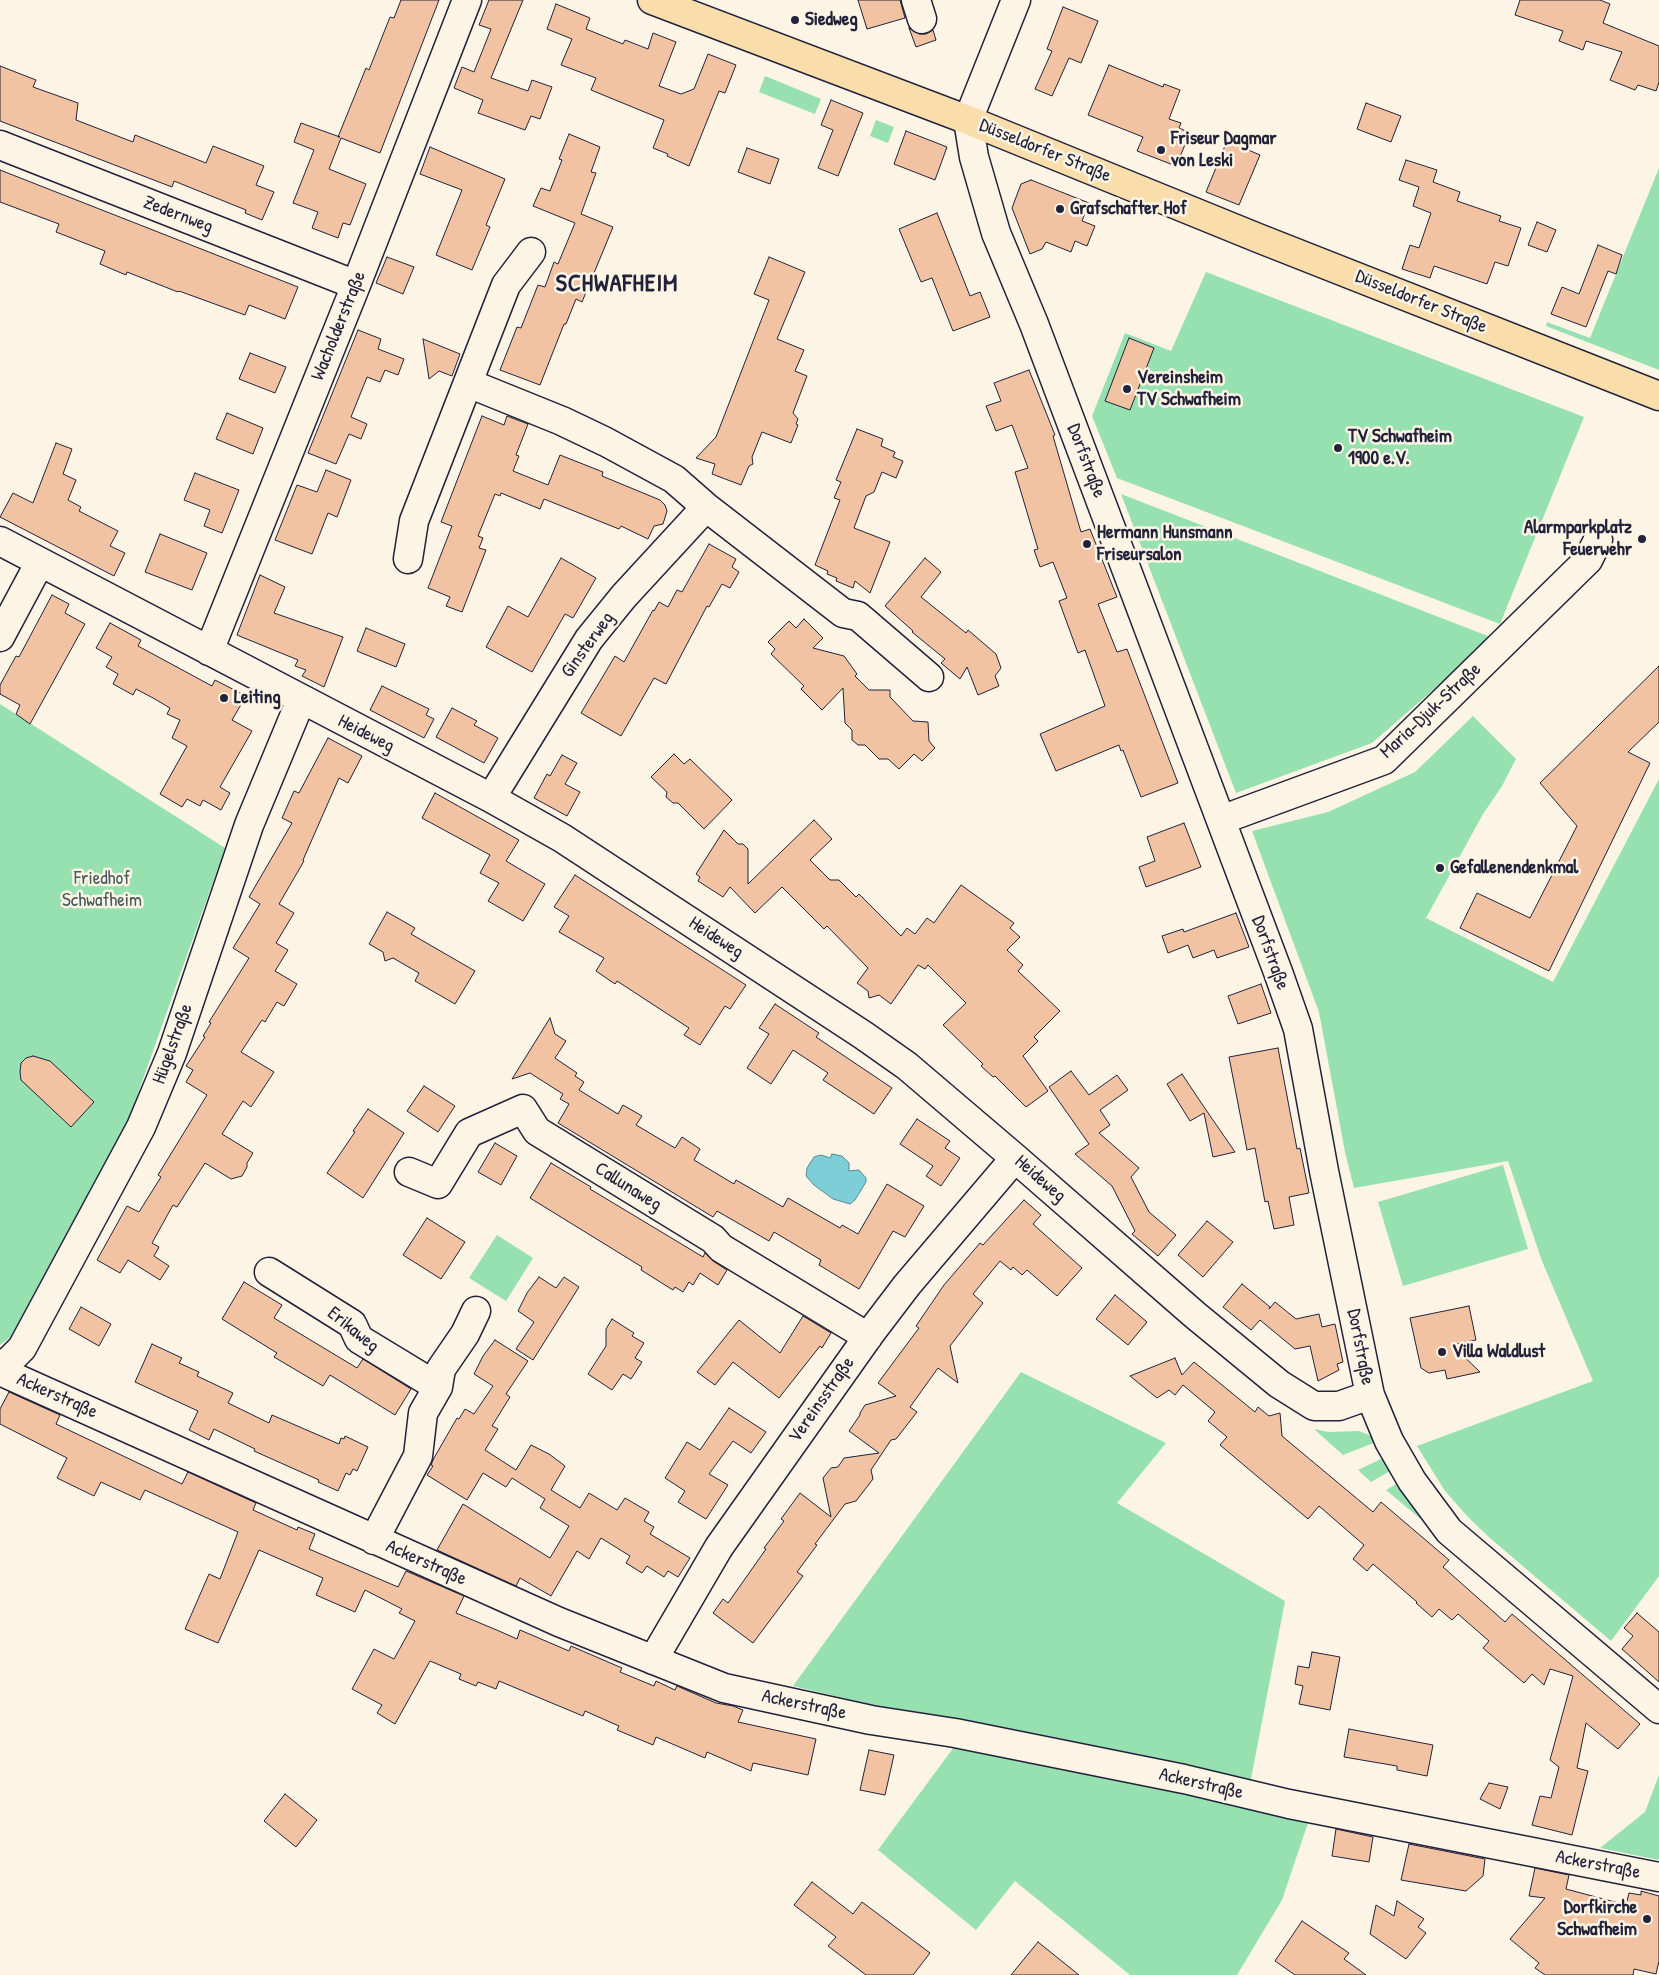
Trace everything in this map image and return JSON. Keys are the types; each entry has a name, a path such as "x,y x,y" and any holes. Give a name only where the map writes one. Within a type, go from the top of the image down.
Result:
{"main road":[{"name":"Düsseldorfer Straße","path":"652,0 968,120 1258,238 1659,396"}],"street":[{"name":"Wacholderstraße","path":"209,651 356,285 467,0"},
{"path":"968,120 1016,0"},
{"name":"Dorfstraße","path":"968,120 974,157 996,233 1034,324 1298,1029 1324,1171 1370,1395 1389,1441 1412,1481 1449,1531 1659,1709"},
{"name":"Zedernweg","path":"0,145 356,285"},
{"path":"408,559 414,521 506,285 531,252"},
{"path":"468,383 562,421 606,442 674,479 706,507 843,613 858,616 929,677"},
{"name":"Ginsterweg","path":"491,798 566,672 589,638 624,596 706,507"},
{"name":"Maria-Djuk-Straße","path":"1221,820 1384,760 1588,560 1598,540"},
{"name":"Heideweg","path":"0,541 491,798 562,838 864,1035 907,1066 1279,1384 1314,1406 1339,1406 1370,1395"},
{"path":"0,637 40,562"},
{"name":"Hügelstraße","path":"0,1364 8,1361 22,1348 141,1127 172,1053 249,825 301,700"},
{"name":"Callunaweg","path":"409,1172 438,1184 469,1133 523,1109 537,1131 713,1239 721,1248 868,1337"},
{"name":"Vereinsstraße","path":"653,1660 719,1547 868,1337 907,1284 1015,1158"},
{"name":"Erikaweg","path":"269,1272 352,1324 359,1339 438,1387"},
{"path":"374,1540 418,1456 423,1413 438,1387 442,1369 465,1334 476,1311"},
{"name":"Ackerstraße","path":"0,1371 560,1622 724,1688 871,1720 955,1733 1184,1780 1289,1804 1659,1877"}],"green space":[{"path":"765,76 821,99 815,114 759,92"},
{"path":"876,120 894,127 888,143 870,136"},
{"path":"1659,168 1659,370 1546,326 1547,322 1590,338"},
{"name":"TV Schwafheim 1900 e.V.","path":"1206,272 1584,417 1500,624 1117,478 1092,416 1125,333 1171,351"},
{"path":"1121,494 1493,638 1372,743 1236,793"},
{"name":"Friedhof Schwafheim","path":"0,704 225,848 120,1144 13,1335 0,1345"},
{"path":"1473,716 1516,759 1502,786 1483,814 1426,918 1553,982 1659,779 1659,1576 1611,1641 1491,1539 1468,1517 1445,1491 1417,1446 1593,1381 1542,1261 1508,1161 1354,1188 1345,1152 1319,1012 1252,831 1328,812 1415,772"},
{"path":"1503,1165 1528,1249 1403,1286 1378,1202"},
{"path":"497,1235 533,1258 506,1301 469,1278"},
{"path":"1021,1372 1166,1443 1117,1503 1285,1601 1246,1805 1308,1823 1282,1900 1237,1975 1130,1975 1015,1881 976,1930 878,1850 968,1728 793,1686"},
{"path":"1314,1429 1328,1432 1359,1431 1369,1435 1376,1442 1343,1455"},
{"path":"1385,1457 1392,1470 1371,1482 1358,1470"},
{"path":"1398,1483 1429,1526 1386,1490"},
{"path":"1659,1775 1659,1860 1600,1848 1645,1812"}],"water":[{"path":"832,1154 842,1156 849,1163 849,1171 859,1170 866,1178 866,1182 855,1200 850,1204 833,1199 814,1185 806,1176 807,1168 814,1157 821,1155 830,1158"}],"building":[{"path":"401,0 439,0 380,153 341,138 329,169 366,184 350,225 343,223 338,238 312,228 318,212 293,203 314,150 294,142 301,123 338,136 366,68 369,70 390,17 394,18"},
{"path":"489,0 523,0 491,78 528,91 532,80 552,87 540,119 531,116 525,130 478,113 483,100 454,88 462,67 474,72 491,29 479,25"},
{"path":"858,0 900,0 905,18 867,29"},
{"path":"1520,0 1600,0 1610,4 1603,23 1659,46 1659,82 1656,91 1638,85 1635,90 1610,80 1622,52 1586,41 1583,50 1559,41 1563,31 1515,15"},
{"path":"556,4 590,18 586,29 623,44 625,40 648,49 653,33 676,42 659,86 681,94 694,89 708,54 736,65 725,93 719,91 689,166 653,148 664,120 591,90 596,78 561,65 572,39 547,29"},
{"path":"1063,7 1098,21 1081,63 1069,58 1052,96 1035,89 1052,51 1047,49"},
{"path":"909,28 919,34 926,34 933,30 936,40 916,47"},
{"path":"1109,65 1163,87 1164,84 1180,90 1169,119 1181,123 1179,128 1190,133 1176,166 1137,151 1143,137 1088,115"},
{"path":"0,66 36,80 33,87 78,103 76,120 133,142 135,135 206,163 213,146 264,166 256,185 274,192 262,220 245,213 246,210 174,181 172,187 0,121"},
{"path":"831,100 863,113 838,176 818,168 833,130 821,125"},
{"path":"1366,103 1401,116 1391,142 1357,129"},
{"path":"906,131 947,147 935,180 894,164"},
{"path":"569,134 600,147 591,172 596,173 581,214 613,227 582,302 576,299 566,324 564,324 540,385 500,370 517,327 521,328 538,285 545,287 554,262 558,264 575,223 533,206 541,188 550,191 562,160 559,159"},
{"path":"1227,141 1260,155 1239,205 1206,192"},
{"path":"430,147 505,179 486,225 490,227 472,270 436,255 462,190 420,174"},
{"path":"747,148 779,159 770,184 738,172"},
{"path":"1406,160 1437,170 1433,182 1460,192 1457,201 1501,216 1499,221 1521,228 1508,266 1495,262 1487,284 1434,266 1430,278 1402,269 1410,245 1419,248 1431,213 1413,206 1419,187 1399,180"},
{"path":"0,170 298,287 285,319 249,305 245,315 127,272 126,275 100,264 105,251 56,232 59,224 0,202"},
{"path":"1031,180 1089,203 1082,221 1095,226 1087,246 1075,241 1071,252 1046,242 1042,249 1030,254 1012,208 1021,184"},
{"path":"937,213 970,296 980,292 990,317 953,331 932,278 921,282 899,229"},
{"path":"1537,222 1556,230 1547,252 1528,245"},
{"path":"1598,245 1622,255 1616,274 1608,271 1586,327 1551,314 1562,287 1579,294"},
{"path":"387,257 414,267 403,294 376,283"},
{"path":"769,257 805,272 777,339 804,350 795,371 807,376 793,413 798,419 796,424 798,425 791,443 762,432 752,457 753,464 749,466 741,485 712,474 715,464 696,458 716,437 769,300 754,294"},
{"path":"358,330 381,339 378,349 404,359 398,375 385,370 380,382 367,377 351,417 367,424 361,439 349,434 336,464 308,453"},
{"path":"1129,338 1154,348 1130,410 1105,401"},
{"path":"423,339 460,354 452,376 439,371 429,379"},
{"path":"250,353 286,367 275,393 239,379"},
{"path":"1029,370 1055,435 1053,436 1081,532 1090,529 1117,597 1098,604 1117,652 1127,649 1178,783 1141,797 1123,750 1121,751 1119,745 1056,771 1040,734 1105,706 1085,650 1078,653 1059,601 1067,598 1053,562 1040,567 1034,550 1038,549 1015,472 1028,468 1012,425 996,431 986,406 1001,401 994,383"},
{"path":"227,413 263,428 253,454 216,439"},
{"path":"482,416 504,425 507,416 528,424 516,455 519,456 513,471 548,485 560,455 603,472 602,476 660,500 665,505 667,511 663,524 654,526 648,539 621,526 619,529 544,499 540,509 501,493 500,496 495,494 478,536 483,538 479,548 486,550 462,612 446,606 450,597 428,588 452,526 441,522"},
{"path":"857,429 883,439 881,446 895,452 893,457 903,461 896,478 882,472 874,492 866,496 854,528 890,542 870,593 855,581 853,588 836,581 837,578 827,574 828,571 815,565 840,500 834,498 841,482 836,480"},
{"path":"56,443 72,449 63,474 76,480 68,500 81,507 79,511 118,531 110,546 125,553 114,576 0,517 13,493 33,503"},
{"path":"326,470 351,480 337,517 328,513 312,554 275,540 297,485 317,492"},
{"path":"195,473 239,490 222,533 204,526 210,510 184,500"},
{"path":"160,534 207,553 192,590 145,572"},
{"path":"709,544 736,559 732,567 739,572 730,588 722,584 709,607 707,606 666,684 654,678 621,736 581,713 615,656 624,662 659,602 668,607 677,590 682,592"},
{"path":"561,558 596,578 573,618 565,614 532,672 486,647 508,606 528,617"},
{"path":"925,558 941,572 921,597 966,633 968,630 996,654 1001,668 995,676 999,686 978,695 967,667 960,679 941,663 945,659 912,632 885,606"},
{"path":"260,575 285,587 274,613 343,637 324,687 302,676 306,670 295,666 298,660 237,635"},
{"path":"52,595 69,604 65,613 85,624 30,724 16,714 20,705 0,694 0,685 16,656 19,657"},
{"path":"804,619 823,638 813,648 844,656 857,674 855,676 869,690 890,690 890,697 913,721 928,722 929,741 935,748 922,761 914,754 899,769 888,759 879,759 865,745 858,745 852,740 852,730 845,723 843,688 822,710 801,689 804,686 771,654 775,649 768,642 789,621 796,628"},
{"path":"110,623 141,640 138,646 212,686 215,680 246,696 232,720 252,731 220,787 230,793 221,810 203,800 200,806 187,799 182,807 160,794 187,746 172,738 180,720 167,714 170,708 153,698 136,689 133,695 113,684 118,674 106,667 112,657 96,648"},
{"path":"366,628 405,644 396,667 357,651"},
{"path":"1659,666 1659,722 1628,752 1650,763 1549,971 1460,928 1477,893 1530,918 1577,826 1540,783"},
{"path":"382,686 429,709 426,715 434,719 424,738 370,710"},
{"path":"452,708 477,721 474,725 498,738 484,763 436,737"},
{"path":"328,738 362,756 348,783 339,778 304,861 279,904 294,913 276,943 288,950 275,971 297,984 284,1006 277,1002 265,1022 262,1020 241,1052 274,1072 251,1107 243,1101 222,1134 253,1153 242,1176 231,1179 205,1163 177,1207 173,1205 152,1243 159,1247 154,1256 169,1266 160,1280 128,1260 120,1273 97,1260 127,1206 139,1212 161,1177 158,1175 207,1095 186,1082 193,1070 186,1066 205,1037 203,1036 211,1023 209,1022 249,958 233,948 260,904 249,897 292,823 282,818 294,791 299,793"},
{"path":"674,754 684,764 690,759 732,800 704,829 678,803 673,803 666,797 667,792 651,777"},
{"path":"562,755 577,763 565,784 580,792 567,816 534,798 547,774 550,776"},
{"path":"435,793 519,840 506,861 545,884 523,921 488,901 499,883 480,873 490,855 422,818"},
{"path":"814,820 832,839 810,860 830,880 839,880 856,897 859,894 901,936 907,928 915,934 927,918 934,923 961,885 1014,923 1010,928 1020,937 1007,950 1023,965 1018,971 1060,1011 1034,1037 1038,1041 1023,1056 1048,1091 1026,1107 995,1076 993,1077 981,1066 983,1064 943,1025 966,1003 928,965 925,969 918,965 891,1004 879,995 869,998 868,991 857,983 868,968 827,926 824,929 782,887 755,913 730,887 723,897 698,881 700,877 696,874 724,830 738,844 743,844 748,849 748,884"},
{"path":"1184,823 1201,867 1146,887 1139,867 1155,861 1147,837"},
{"path":"575,875 746,985 730,1009 725,1006 700,1045 684,1035 689,1028 617,981 615,984 596,971 604,958 559,932 569,916 554,907"},
{"path":"387,912 415,928 411,934 475,971 455,1004 415,981 419,973 393,958 385,961 383,952 369,944"},
{"path":"1236,913 1249,947 1217,958 1214,950 1193,958 1188,945 1168,953 1162,936 1183,929 1184,932"},
{"path":"1261,984 1271,1013 1238,1024 1228,996"},
{"path":"775,1004 819,1033 816,1037 892,1088 874,1114 823,1080 828,1073 793,1050 771,1084 747,1068 769,1034 759,1028"},
{"path":"550,1018 555,1034 566,1041 555,1058 577,1073 575,1076 584,1082 579,1090 618,1114 623,1105 642,1116 636,1125 675,1148 682,1137 700,1149 694,1160 734,1184 736,1180 783,1207 788,1198 840,1228 842,1225 858,1234 887,1184 924,1206 905,1237 893,1231 859,1289 819,1265 821,1260 774,1232 769,1241 717,1211 713,1217 558,1123 569,1104 560,1099 563,1094 530,1073 512,1079"},
{"path":"1278,1048 1297,1149 1300,1148 1309,1193 1289,1197 1294,1225 1274,1229 1268,1201 1265,1202 1255,1148 1247,1150 1229,1057"},
{"path":"33,1056 50,1061 94,1102 71,1127 21,1080 21,1063 26,1058"},
{"path":"1071,1071 1089,1095 1117,1075 1128,1090 1100,1110 1110,1125 1099,1133 1139,1168 1131,1177 1149,1212 1176,1235 1158,1256 1132,1234 1135,1231 1112,1186 1075,1154 1089,1144 1049,1087"},
{"path":"1182,1074 1235,1152 1213,1157 1204,1113 1190,1121 1167,1084"},
{"path":"424,1086 455,1106 438,1132 407,1111"},
{"path":"368,1109 404,1133 363,1198 327,1173"},
{"path":"917,1119 950,1141 945,1148 960,1158 941,1186 926,1176 933,1166 900,1144"},
{"path":"495,1143 517,1156 501,1185 478,1172"},
{"path":"551,1163 591,1187 590,1189 703,1257 705,1253 727,1270 718,1285 700,1273 693,1285 689,1282 683,1292 675,1287 673,1290 641,1270 642,1267 530,1198"},
{"path":"1024,1200 1041,1215 1033,1224 1082,1268 1057,1296 1027,1270 1022,1275 1013,1267 1011,1270 1000,1261 973,1294 983,1303 950,1346 958,1383 938,1368 910,1407 917,1412 896,1439 891,1440 871,1470 873,1479 856,1501 845,1504 815,1544 817,1545 797,1572 803,1576 753,1643 713,1613 723,1599 728,1603 766,1549 764,1548 784,1521 781,1519 800,1493 831,1517 823,1478 831,1468 838,1467 844,1458 879,1453 849,1431 865,1405 896,1396 878,1383 919,1328 916,1326 944,1285 980,1243 983,1245"},
{"path":"427,1218 465,1242 441,1279 403,1255"},
{"path":"1207,1221 1233,1242 1203,1277 1178,1255"},
{"path":"539,1277 556,1288 564,1277 579,1287 533,1360 516,1349 534,1322 518,1311 527,1293"},
{"path":"244,1282 282,1305 274,1318 357,1368 363,1359 411,1389 395,1415 330,1375 323,1386 274,1357 277,1353 222,1319"},
{"path":"1242,1284 1270,1307 1269,1309 1275,1302 1296,1319 1319,1314 1322,1327 1335,1324 1343,1362 1337,1364 1339,1370 1318,1381 1310,1346 1295,1349 1260,1320 1251,1330 1223,1307"},
{"path":"1115,1295 1147,1322 1128,1345 1096,1319"},
{"name":"Villa Waldlust","path":"1469,1306 1476,1340 1452,1345 1480,1372 1447,1379 1445,1370 1429,1373 1421,1368 1410,1318"},
{"path":"81,1307 111,1324 99,1346 69,1329"},
{"path":"803,1316 831,1333 822,1348 820,1346 779,1398 733,1362 715,1385 697,1372 739,1320 780,1353"},
{"path":"612,1319 634,1333 632,1336 644,1343 635,1358 642,1362 631,1379 623,1374 612,1390 588,1374 606,1346 606,1329"},
{"path":"495,1340 528,1361 506,1394 510,1397 492,1426 498,1429 485,1450 516,1470 531,1445 549,1454 565,1466 551,1490 580,1508 589,1493 617,1510 625,1498 649,1512 644,1521 654,1527 650,1534 690,1558 678,1577 668,1571 664,1577 647,1566 642,1573 626,1563 630,1556 601,1538 589,1559 577,1551 551,1596 520,1578 516,1586 437,1550 463,1504 550,1558 569,1526 540,1508 545,1499 512,1478 506,1487 483,1473 467,1500 427,1475 433,1466 431,1465 434,1458 457,1418 459,1419 465,1409 474,1414 493,1386 474,1374 483,1356"},
{"path":"152,1344 182,1358 179,1363 199,1372 197,1376 233,1393 228,1403 269,1423 272,1415 339,1444 341,1438 344,1439 345,1436 368,1447 357,1471 353,1469 350,1475 346,1473 338,1491 318,1482 319,1480 254,1451 255,1449 214,1429 209,1440 189,1430 198,1411 135,1382"},
{"path":"1175,1358 1182,1375 1194,1362 1255,1412 1258,1407 1269,1416 1280,1413 1282,1436 1373,1512 1381,1502 1449,1560 1443,1567 1505,1622 1512,1614 1640,1724 1618,1749 1586,1723 1577,1768 1588,1771 1572,1835 1532,1825 1540,1796 1551,1798 1559,1767 1550,1760 1573,1676 1550,1669 1544,1685 1532,1674 1524,1683 1483,1648 1489,1641 1458,1614 1452,1620 1439,1609 1432,1617 1373,1564 1367,1571 1353,1559 1364,1545 1319,1506 1308,1519 1220,1445 1227,1437 1208,1421 1215,1412 1183,1385 1175,1395 1169,1390 1157,1398 1130,1376"},
{"path":"9,1392 60,1415 56,1424 182,1484 188,1472 256,1503 253,1510 297,1530 298,1527 315,1534 309,1549 398,1587 406,1571 464,1596 456,1613 517,1639 520,1630 569,1651 571,1646 622,1668 620,1672 654,1686 656,1681 675,1690 677,1686 716,1703 733,1706 743,1710 738,1722 816,1739 808,1775 753,1763 751,1771 707,1752 705,1758 656,1737 653,1745 617,1730 619,1726 585,1711 583,1716 499,1681 496,1689 478,1682 476,1686 459,1679 461,1674 430,1661 395,1724 377,1713 382,1705 352,1689 374,1649 394,1659 415,1621 399,1613 402,1609 365,1590 355,1612 316,1595 323,1578 259,1550 218,1643 185,1629 209,1574 220,1579 238,1532 145,1490 140,1500 101,1482 94,1496 57,1478 67,1458 0,1424 0,1409"},
{"path":"729,1408 766,1432 751,1453 733,1441 709,1474 728,1485 706,1519 678,1502 685,1491 665,1478 687,1442 700,1450"},
{"path":"1637,1613 1659,1632 1659,1682 1622,1649 1633,1636 1624,1628"},
{"path":"1312,1652 1340,1657 1330,1710 1299,1704 1303,1686 1295,1684 1298,1666 1309,1668"},
{"path":"1349,1729 1433,1745 1427,1776 1397,1770 1397,1766 1344,1757"},
{"path":"869,1750 894,1755 885,1795 860,1790"},
{"path":"1489,1783 1508,1787 1500,1809 1480,1799"},
{"path":"285,1794 317,1820 296,1847 264,1821"},
{"path":"1336,1829 1373,1837 1369,1862 1332,1856"},
{"path":"1409,1844 1485,1859 1483,1876 1466,1891 1401,1880"},
{"path":"1535,1868 1569,1875 1566,1889 1626,1905 1629,1893 1641,1895 1641,1891 1659,1896 1659,1961 1656,1974 1634,1969 1633,1975 1545,1975 1535,1968 1539,1963 1510,1939 1545,1898 1529,1896"},
{"path":"812,1882 853,1914 862,1902 930,1953 913,1975 866,1975 828,1946 836,1937 794,1905"},
{"path":"1397,1901 1424,1919 1418,1927 1426,1933 1406,1959 1370,1934 1376,1905 1394,1916"},
{"path":"1302,1921 1349,1953 1344,1959 1366,1975 1295,1975 1275,1961"},
{"path":"1038,1942 1079,1975 1011,1975"}],"place":[{"name":"Siedweg","path":"795,20"},
{"name":"Friseur Dagmar von Leski","path":"1161,150"},
{"name":"Grafschafter Hof","path":"1060,209"},
{"name":"Vereinsheim TV Schwafheim","path":"1127,389"},
{"name":"TV Schwafheim 1900 e.V.","path":"1338,448"},
{"name":"Alarmparkplatz Feuerwehr","path":"1642,539"},
{"name":"Hermann Hunsmann Friseursalon","path":"1087,544"},
{"name":"Leiting","path":"224,698"},
{"name":"Gefallenendenkmal","path":"1440,868"},
{"name":"Villa Waldlust","path":"1442,1352"},
{"name":"Dorfkirche Schwafheim","path":"1647,1919"}],"district":[{"name":"SCHWAFHEIM","path":"617,285"}]}
